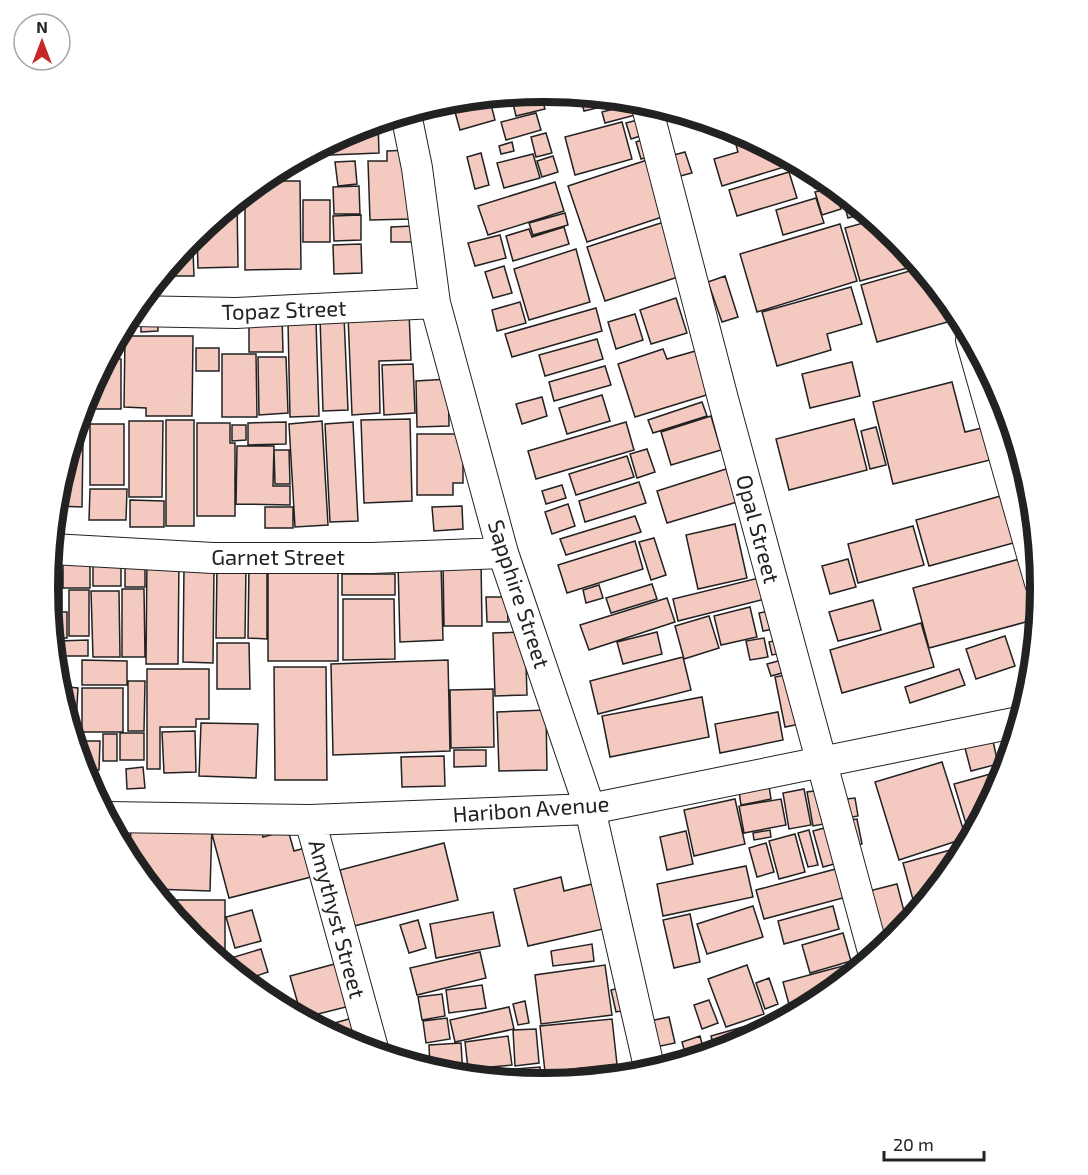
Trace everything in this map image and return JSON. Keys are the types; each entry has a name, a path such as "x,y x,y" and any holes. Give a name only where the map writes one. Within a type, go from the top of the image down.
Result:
{"street":[{"name":"Opal Street","path":"649,114 726,410 872,946"},
{"name":"Sapphire Street","path":"408,122 417,168 435,303 503,553 590,809 648,1062"},
{"name":"Topaz Street","path":"145,311 236,313 435,303"},
{"path":"982,380 1026,533"},
{"name":"Garnet Street","path":"61,549 213,558 372,558 503,553"},
{"name":"Haribon Avenue","path":"117,817 310,820 590,809 1010,724"},
{"name":"Amythyst Street","path":"310,820 371,1041"}],"building":[{"path":"543,102 545,109 516,116 513,103"},
{"path":"582,104 606,106 584,111"},
{"path":"491,105 495,120 460,130 455,110"},
{"path":"618,108 638,111 639,114 605,123 602,112"},
{"path":"536,113 541,130 506,140 501,122"},
{"path":"645,118 650,133 631,139 626,123"},
{"path":"622,122 632,159 575,175 565,137"},
{"path":"378,132 379,153 323,155"},
{"path":"546,133 552,153 536,157 531,137"},
{"path":"650,137 655,155 641,159 636,142"},
{"path":"735,141 786,166 722,186 714,159 738,152"},
{"path":"512,142 514,151 501,154 499,146"},
{"path":"410,150 412,219 370,220 368,161 387,161 387,151"},
{"path":"685,152 692,173 676,177 670,156"},
{"path":"481,153 489,185 475,189 467,157"},
{"path":"533,154 540,178 504,188 497,163"},
{"path":"553,156 558,172 542,177 537,161"},
{"path":"647,160 665,216 587,242 568,186"},
{"path":"355,161 357,184 338,186 335,162"},
{"path":"789,172 797,198 737,216 729,190"},
{"path":"279,181 300,181 301,269 245,270 245,204"},
{"path":"555,182 564,211 488,235 478,206"},
{"path":"359,186 360,214 334,214 333,187"},
{"path":"823,190 838,201 841,209 822,215 815,192"},
{"path":"816,198 824,223 783,235 776,210"},
{"path":"303,200 330,200 330,242 303,242"},
{"path":"845,206 856,216 848,218"},
{"path":"237,211 238,267 198,268 197,248"},
{"path":"565,213 568,225 533,235 529,223"},
{"path":"361,215 361,240 334,241 333,216"},
{"path":"667,221 684,275 605,301 587,247"},
{"path":"865,223 909,267 860,281 845,228"},
{"path":"840,224 857,281 757,312 740,254"},
{"path":"413,226 413,242 391,242 391,227"},
{"path":"564,227 569,244 513,261 506,236 529,229 532,237"},
{"path":"500,235 506,258 475,266 468,243"},
{"path":"361,244 362,273 334,274 333,245"},
{"path":"576,249 590,302 529,320 514,269"},
{"path":"193,252 194,276 172,276"},
{"path":"504,266 512,293 493,298 485,272"},
{"path":"912,270 950,321 877,342 861,285"},
{"path":"725,276 738,317 722,322 708,282"},
{"path":"851,287 862,324 827,334 831,350 777,366 762,312"},
{"path":"676,298 687,333 651,344 640,310"},
{"path":"520,302 526,323 497,331 492,310"},
{"path":"596,308 602,331 512,357 505,334"},
{"path":"144,312 157,312 158,331 141,332 141,317"},
{"path":"409,312 411,360 379,361 380,413 352,415 348,315"},
{"path":"635,314 643,340 616,349 608,322"},
{"path":"282,315 283,352 249,352 249,316"},
{"path":"344,316 348,410 323,411 320,317"},
{"path":"316,321 319,416 290,417 288,322"},
{"path":"129,336 193,336 192,416 146,416 146,408 124,407 125,343"},
{"path":"597,339 603,359 545,376 539,355"},
{"path":"196,348 219,348 219,371 196,371"},
{"path":"663,349 667,359 699,350 713,393 635,417 618,364"},
{"path":"222,354 256,354 257,417 222,417"},
{"path":"258,357 286,357 288,413 259,415"},
{"path":"116,359 121,359 121,409 92,409"},
{"path":"852,362 860,396 810,408 802,374"},
{"path":"413,364 415,413 384,415 382,365"},
{"path":"605,366 611,385 554,401 549,382"},
{"path":"448,379 449,426 417,427 416,381"},
{"path":"952,382 965,432 982,428 990,460 893,484 873,402"},
{"path":"602,395 610,421 567,434 559,408"},
{"path":"542,397 547,416 522,424 516,404"},
{"path":"702,402 707,416 653,433 648,420"},
{"path":"711,416 721,450 671,465 661,432"},
{"path":"410,419 412,501 364,503 361,420"},
{"path":"854,419 867,470 789,490 776,439"},
{"path":"166,420 194,420 194,526 166,526"},
{"path":"129,421 163,421 162,497 129,497"},
{"path":"322,421 328,525 295,527 289,424"},
{"path":"286,422 286,444 248,445 248,423"},
{"path":"353,422 358,521 330,522 325,424"},
{"path":"626,422 634,450 536,479 528,451"},
{"path":"197,423 230,423 230,443 235,443 235,516 197,516"},
{"path":"90,424 124,424 124,485 90,485"},
{"path":"232,425 246,425 246,440 232,441"},
{"path":"876,427 886,465 870,469 861,431"},
{"path":"417,434 463,434 463,483 453,483 453,495 417,495"},
{"path":"83,440 82,507 66,506 75,462"},
{"path":"237,446 274,446 273,486 290,486 290,505 236,504"},
{"path":"647,449 655,472 637,478 630,454"},
{"path":"274,450 289,450 290,484 275,484"},
{"path":"627,456 634,477 576,495 569,474"},
{"path":"726,469 737,502 667,523 657,491"},
{"path":"639,482 646,503 585,522 579,501"},
{"path":"562,485 566,498 546,504 542,491"},
{"path":"90,489 127,489 126,520 89,520"},
{"path":"1004,495 1017,542 929,566 916,520"},
{"path":"130,500 164,501 164,527 130,527"},
{"path":"568,504 575,526 552,534 545,512"},
{"path":"462,506 463,529 434,531 432,507"},
{"path":"265,507 293,507 293,528 265,528"},
{"path":"635,516 641,532 566,555 560,539"},
{"path":"735,524 747,578 698,589 686,535"},
{"path":"913,526 924,565 858,583 848,544"},
{"path":"654,538 666,575 651,580 639,542"},
{"path":"635,541 643,569 567,593 558,565"},
{"path":"90,554 90,588 63,588 63,555"},
{"path":"93,556 121,556 121,586 93,586"},
{"path":"147,556 179,556 178,664 146,664"},
{"path":"125,557 145,557 145,587 125,587"},
{"path":"1023,558 1030,582 1028,621 929,648 913,588"},
{"path":"848,559 856,587 830,594 822,566"},
{"path":"443,560 481,560 482,626 444,626"},
{"path":"441,562 443,640 400,642 398,563"},
{"path":"217,565 246,565 245,638 216,638"},
{"path":"249,565 267,565 267,639 248,638"},
{"path":"184,566 214,566 213,663 183,662"},
{"path":"268,566 338,566 338,661 268,661"},
{"path":"59,571 62,571 62,610 59,610"},
{"path":"342,574 395,574 395,595 342,595"},
{"path":"767,576 773,597 678,621 673,599"},
{"path":"652,584 657,599 611,613 606,598"},
{"path":"599,585 603,598 586,603 583,590"},
{"path":"122,589 144,589 145,657 122,657"},
{"path":"69,590 89,590 89,636 69,636"},
{"path":"91,591 119,591 120,657 93,657"},
{"path":"486,597 507,597 508,622 487,622"},
{"path":"667,598 675,622 589,650 580,625"},
{"path":"343,599 394,599 395,659 343,660"},
{"path":"873,600 881,630 838,641 829,612"},
{"path":"750,607 757,637 721,645 714,616"},
{"path":"780,609 783,627 763,631 759,613"},
{"path":"60,612 67,612 67,638 62,638"},
{"path":"709,616 719,648 684,659 675,626"},
{"path":"921,623 934,667 842,693 830,650"},
{"path":"525,632 527,695 495,696 493,633"},
{"path":"657,632 662,654 623,664 617,642"},
{"path":"1005,636 1015,666 976,679 966,649"},
{"path":"764,638 768,657 750,660 746,641"},
{"path":"786,638 789,652 772,655 769,642"},
{"path":"88,640 88,656 64,656 62,641"},
{"path":"217,643 249,643 250,689 217,689"},
{"path":"683,657 691,690 598,714 590,681"},
{"path":"789,658 793,670 771,676 767,664"},
{"path":"82,660 127,661 127,685 82,685"},
{"path":"448,660 450,751 333,755 331,664"},
{"path":"274,667 326,667 327,780 275,780"},
{"path":"147,669 209,669 209,719 196,719 196,727 160,727 160,769 147,769"},
{"path":"959,669 965,685 910,703 905,687"},
{"path":"796,673 805,723 785,727 775,677"},
{"path":"128,681 145,681 144,731 128,731"},
{"path":"69,687 78,688 76,718"},
{"path":"82,688 123,688 123,732 82,732"},
{"path":"493,689 494,747 451,748 450,690"},
{"path":"702,697 709,737 610,757 602,716"},
{"path":"546,710 547,770 499,771 497,712"},
{"path":"778,712 783,740 720,753 715,724"},
{"path":"201,723 258,724 256,778 199,776"},
{"path":"195,731 196,772 164,773 162,732"},
{"path":"120,733 144,733 144,760 120,760"},
{"path":"103,734 117,734 117,761 103,761"},
{"path":"83,741 100,741 99,770 94,770"},
{"path":"993,741 996,764 971,771 965,748"},
{"path":"454,750 486,750 486,766 454,767"},
{"path":"444,756 445,786 402,787 401,757"},
{"path":"942,762 964,831 958,841 899,860 875,782"},
{"path":"143,767 145,788 127,789 126,769"},
{"path":"993,773 966,825 954,784"},
{"path":"769,786 771,799 741,805 739,791"},
{"path":"804,789 811,825 789,829 783,793"},
{"path":"828,789 835,822 813,826 807,792"},
{"path":"855,798 858,816 842,819 838,800"},
{"path":"735,799 745,844 694,856 684,810"},
{"path":"781,799 786,825 744,833 739,806"},
{"path":"857,819 862,844 847,847 842,821"},
{"path":"131,822 212,824 210,891 164,889 131,841"},
{"path":"259,822 263,837 288,830 294,851 316,845 323,874 229,898 212,834"},
{"path":"828,827 838,863 823,867 813,831"},
{"path":"770,830 771,837 754,840 753,833"},
{"path":"809,830 818,865 808,867 798,833"},
{"path":"686,831 693,864 667,870 660,837"},
{"path":"795,834 805,872 779,879 769,841"},
{"path":"444,843 458,900 354,926 340,870"},
{"path":"766,843 774,872 757,877 749,848"},
{"path":"952,849 914,902 903,863"},
{"path":"746,866 753,897 663,916 657,884"},
{"path":"847,866 854,895 764,919 756,890"},
{"path":"561,877 564,891 592,884 603,929 528,946 514,889"},
{"path":"897,884 904,913 882,936 869,891"},
{"path":"173,900 225,900 225,949 220,949"},
{"path":"753,906 763,937 707,954 697,924"},
{"path":"833,906 839,929 784,944 778,921"},
{"path":"252,910 261,941 235,948 226,917"},
{"path":"493,912 500,946 436,958 430,924"},
{"path":"690,914 700,962 674,968 663,920"},
{"path":"418,920 426,948 409,953 400,925"},
{"path":"843,933 851,961 810,973 802,945"},
{"path":"592,944 594,961 553,966 551,951"},
{"path":"261,949 268,972 254,977 230,958"},
{"path":"480,952 486,978 417,995 410,968"},
{"path":"342,962 354,1005 314,1015 299,1007 290,976"},
{"path":"851,964 790,1006 783,982"},
{"path":"605,965 612,1015 541,1024 535,975"},
{"path":"747,965 764,1014 726,1027 708,979"},
{"path":"769,978 778,1004 765,1009 756,983"},
{"path":"482,985 486,1008 449,1013 446,990"},
{"path":"628,986 633,1009 616,1012 611,990"},
{"path":"442,994 445,1016 422,1020 418,997"},
{"path":"709,1000 718,1023 702,1029 694,1005"},
{"path":"525,1001 529,1023 518,1025 513,1004"},
{"path":"509,1007 514,1029 455,1042 450,1020"},
{"path":"363,1015 370,1040 358,1036 331,1024"},
{"path":"669,1017 675,1043 646,1049 640,1023"},
{"path":"447,1018 450,1039 426,1043 423,1021"},
{"path":"612,1019 617,1064 545,1072 540,1026"},
{"path":"762,1021 713,1042 711,1036"},
{"path":"536,1029 539,1063 515,1066 513,1030"},
{"path":"508,1036 512,1065 468,1067 465,1042"},
{"path":"700,1036 703,1046 685,1052 682,1042"},
{"path":"461,1043 462,1066 430,1059 429,1045"},
{"path":"540,1067 541,1073 512,1072 496,1070"}]}
